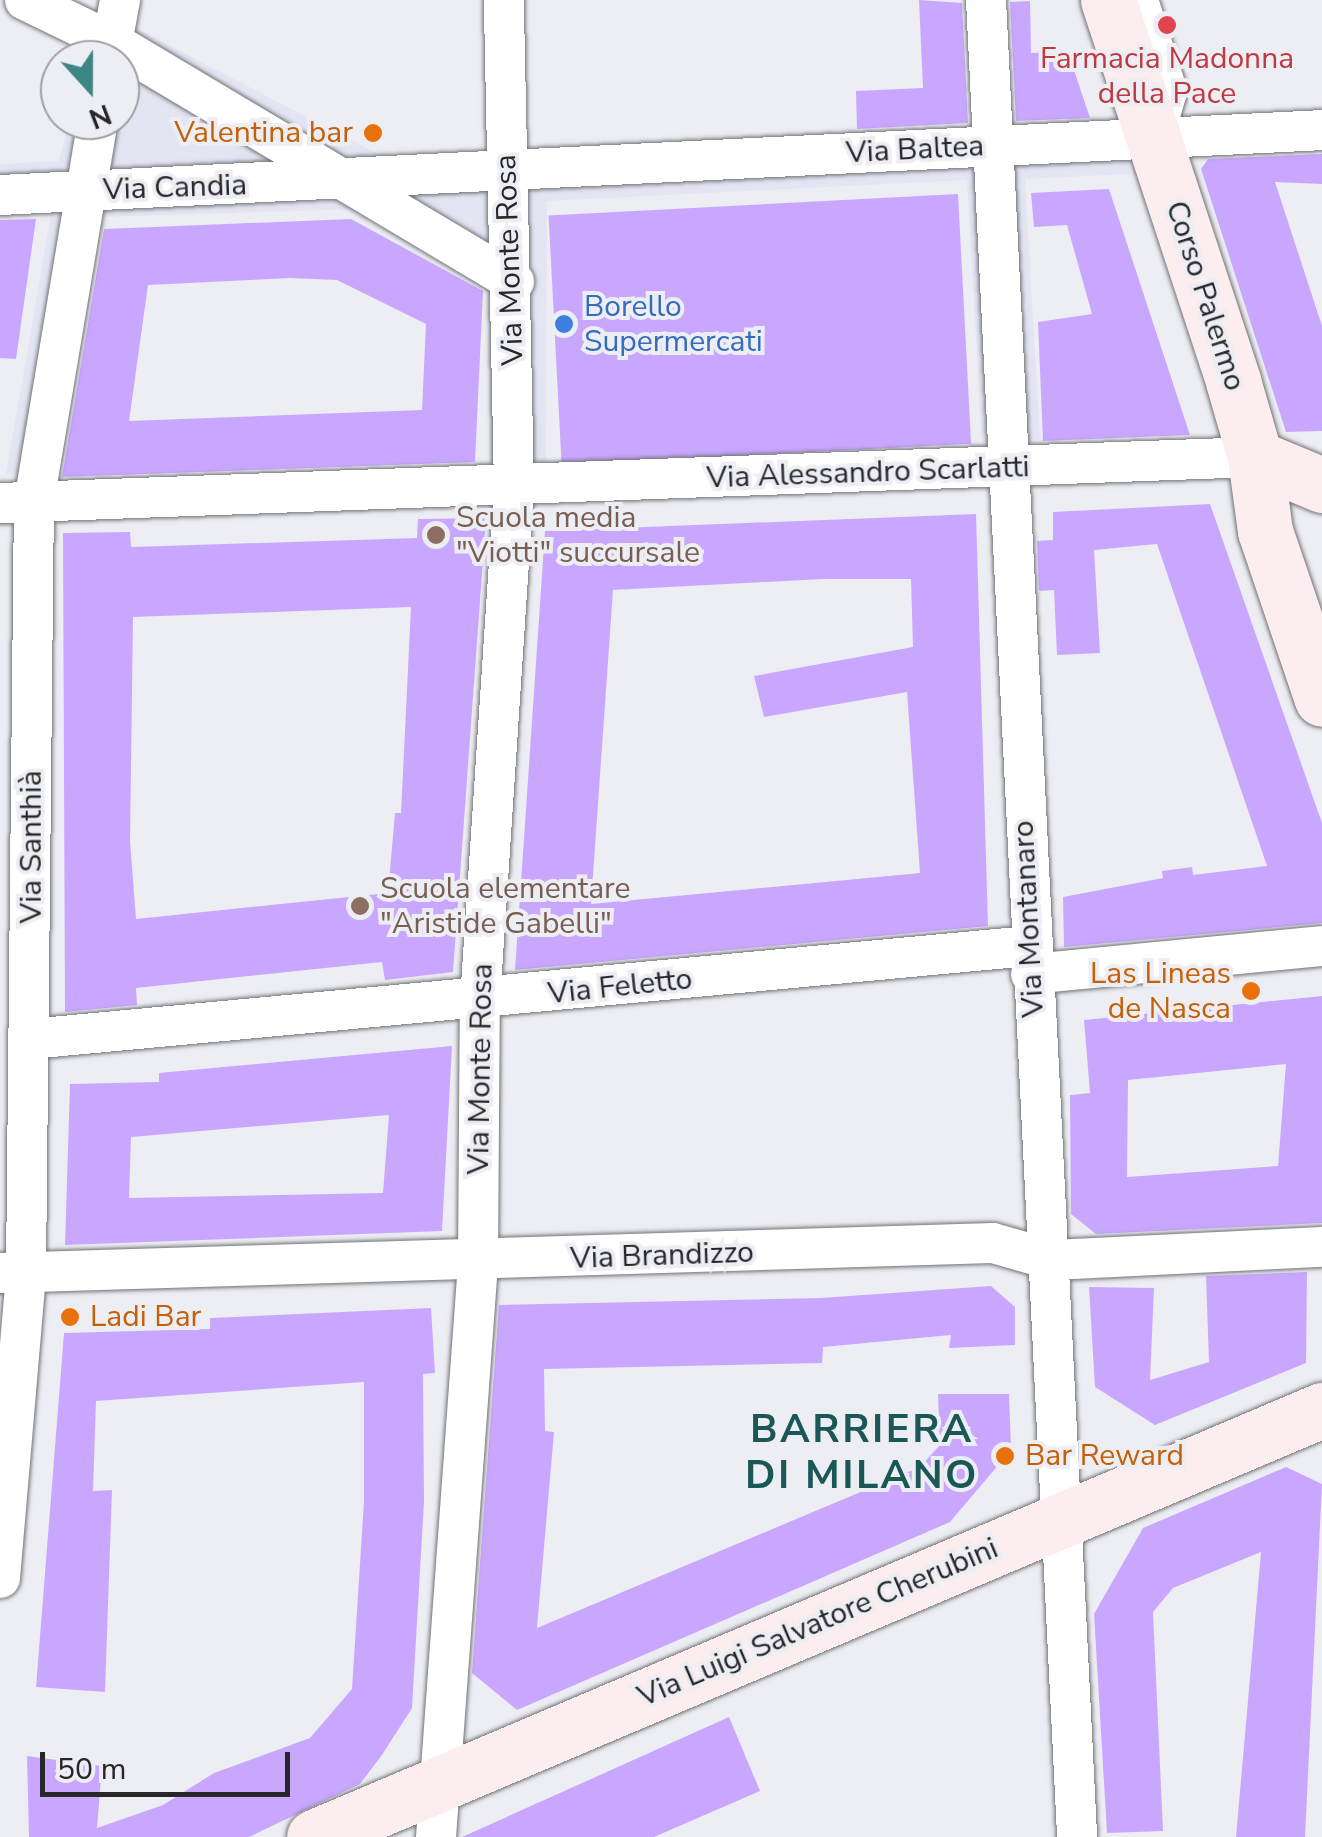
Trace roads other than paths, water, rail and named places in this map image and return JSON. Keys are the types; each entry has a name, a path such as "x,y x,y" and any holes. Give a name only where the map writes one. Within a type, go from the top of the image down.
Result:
{"street":[{"path":"25,0 92,40"},
{"path":"112,40 120,0"},
{"name":"Via Monte Rosa","path":"436,1837 478,1264 480,1000 514,486 514,282 504,0"},
{"name":"Via Montanaro","path":"986,0 1030,960 1053,1260 1066,1517 1077,1837"},
{"name":"Corso Palermo","path":"1108,0 1256,456 1265,531 1322,699"},
{"path":"1138,0 1167,91 1155,138"},
{"path":"140,67 351,182 514,282"},
{"name":"Via Baltea","path":"351,182 507,169 1322,130"},
{"name":"Via Santhià","path":"0,1578 13,1273 30,1040 17,502 95,140"},
{"name":"Via Candia","path":"0,195 351,182"},
{"path":"1256,456 1322,485"},
{"name":"Via Alessandro Scarlatti","path":"17,502 1256,456"},
{"name":"Via Feletto","path":"30,1040 480,1000 1030,960 1322,946"},
{"name":"Via Brandizzo","path":"13,1273 478,1264 993,1243 1053,1260 1322,1247"},
{"name":"Via Luigi Salvatore Cherubini","path":"314,1837 1322,1410"}],"place":[{"name":"Farmacia Madonna della Pace","path":"1167,25"},
{"name":"Valentina bar","path":"373,133"},
{"name":"Borello Supermercati","path":"564,324"},
{"name":"Scuola media \"Viotti\" succursale","path":"436,535"},
{"name":"Scuola elementare \"Aristide Gabelli\"","path":"360,906"},
{"name":"Las Lineas de Nasca","path":"1251,991"},
{"name":"Ladi Bar","path":"70,1317"},
{"name":"Bar Reward","path":"1005,1456"}],"district":[{"name":"BARRIERA DI MILANO","path":"862,1452"}]}
